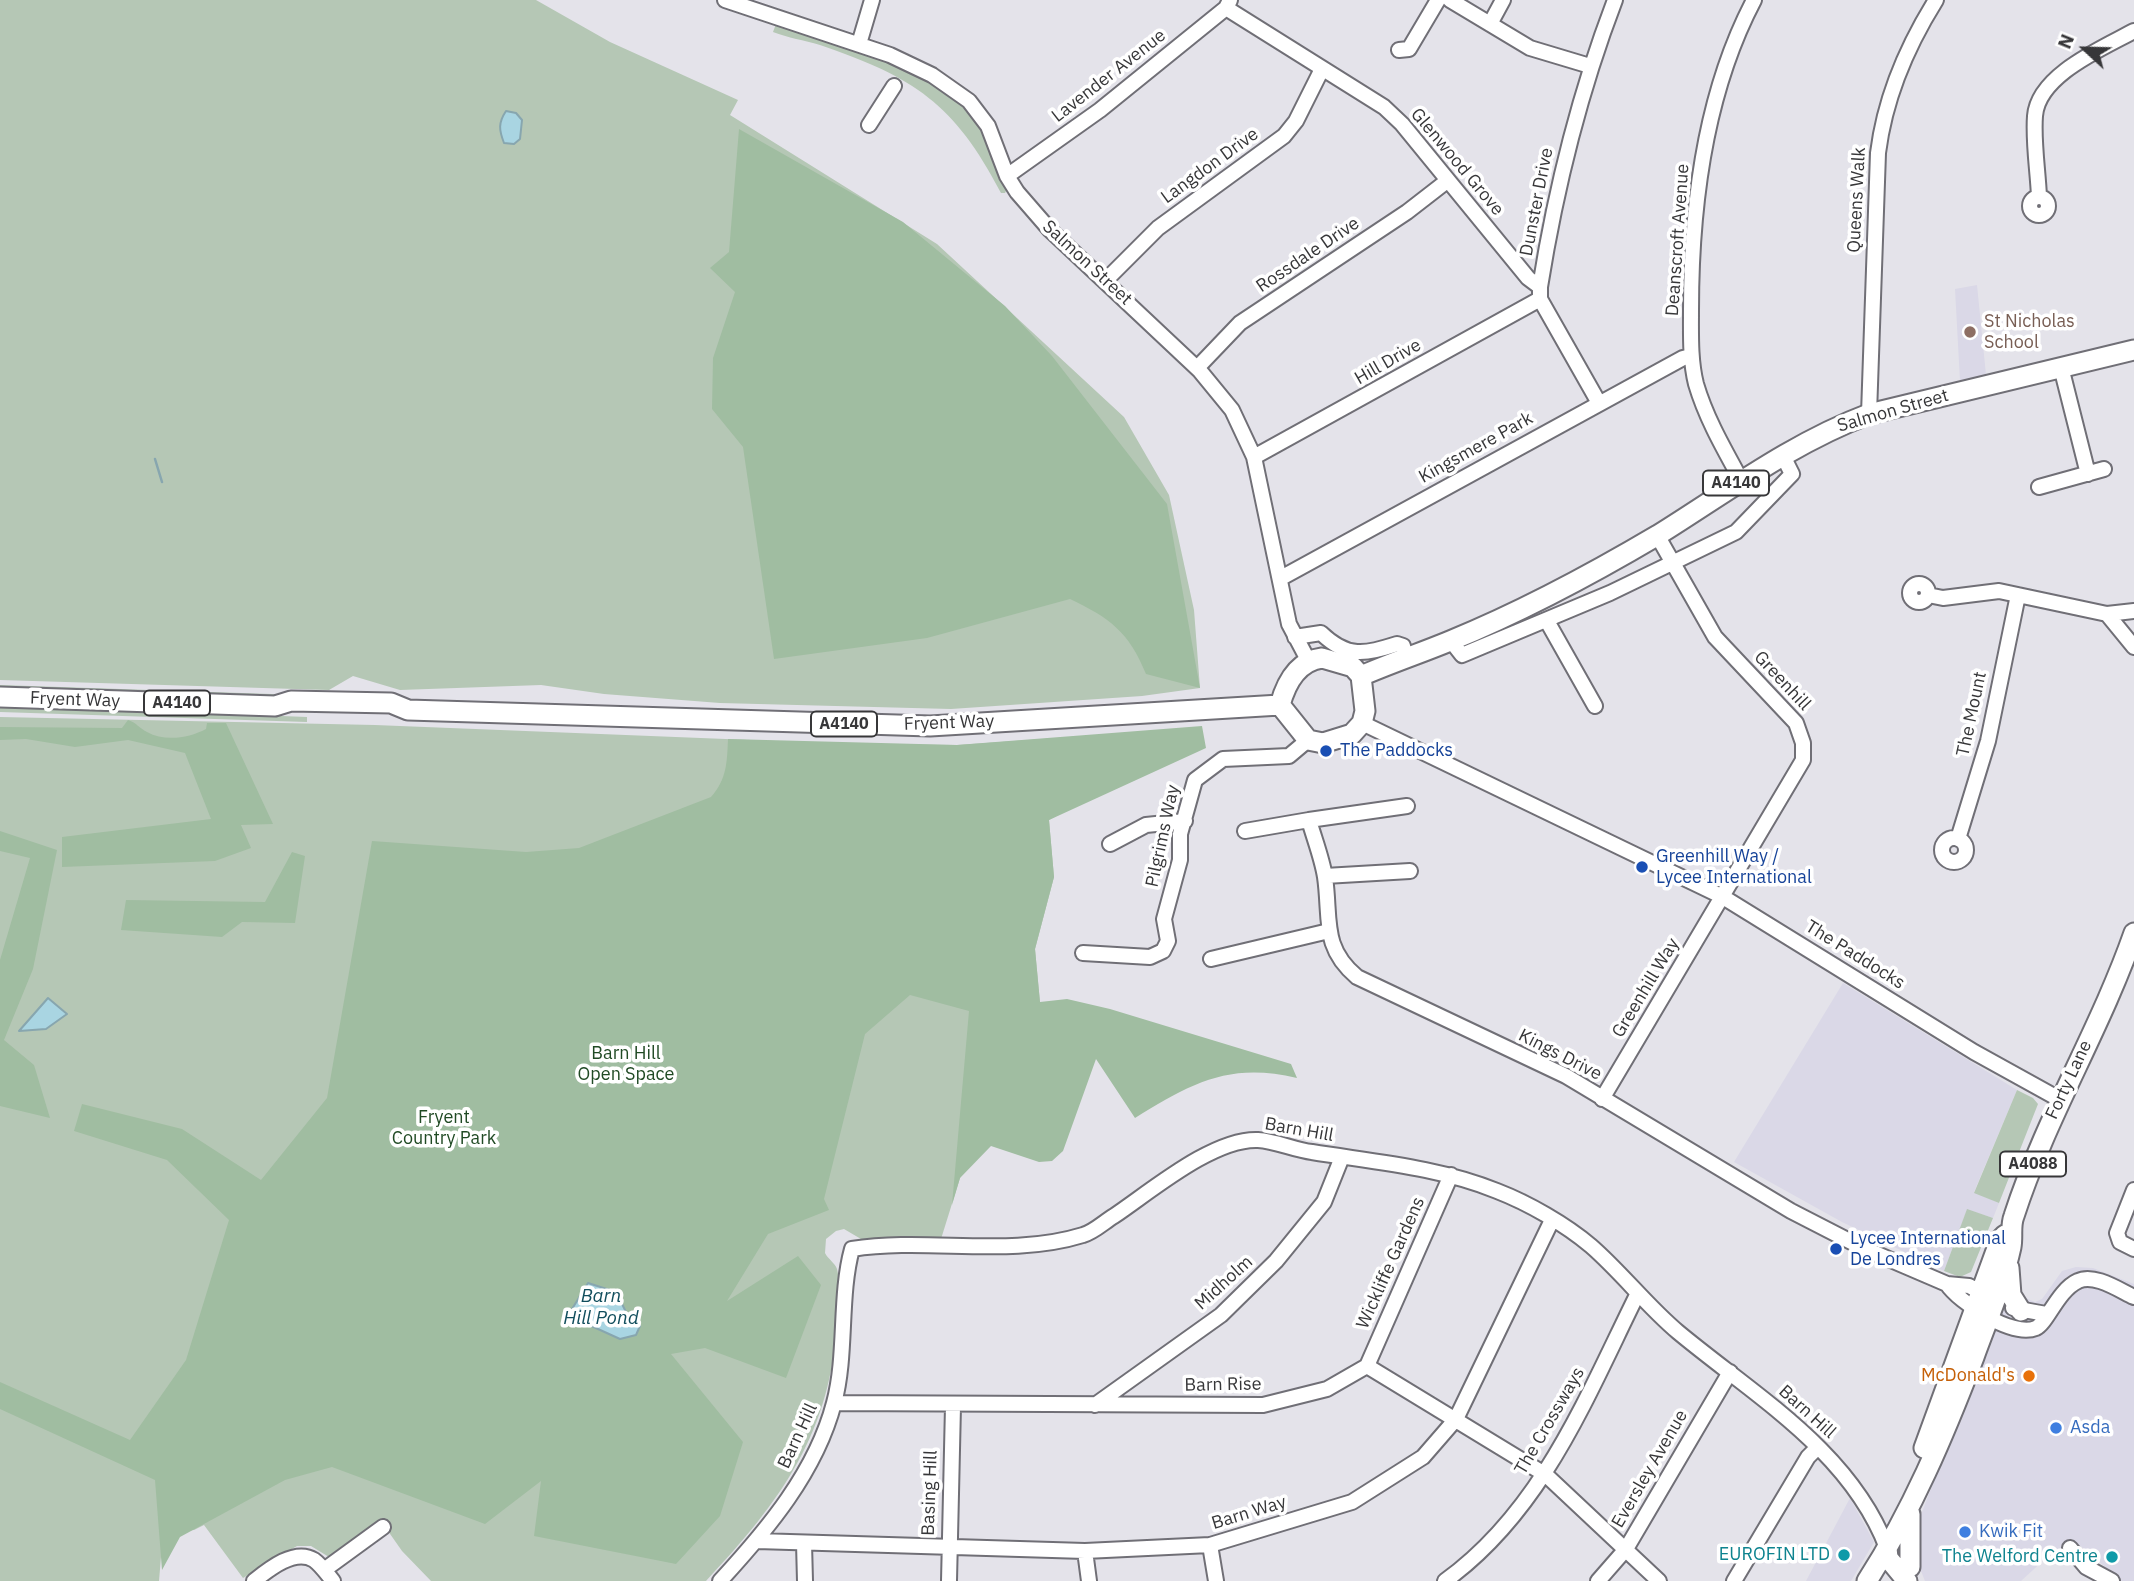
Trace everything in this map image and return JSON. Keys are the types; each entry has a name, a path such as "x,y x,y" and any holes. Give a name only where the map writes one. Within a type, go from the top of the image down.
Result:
{"main road":[{"name":"Salmon Street","path":"1362,676 1451,641 1572,583 1657,535 1741,480 1829,429 1869,414 2134,350"},
{"path":"1322,658 1343,664 1353,667 1362,676 1365,711 1362,723 1352,734 1323,743 1308,740 1280,705 1300,667 1308,660 1322,658"},
{"name":"Fryent Way","path":"0,697 275,706 291,701 391,703 408,710 930,726 1280,705"},
{"name":"Forty Lane","path":"2011,1230 2059,1099 2117,981 2134,933"},
{"path":"1867,1581 1984,1304 2006,1261 2012,1244 2011,1230"},
{"path":"1855,1581 1910,1506 1934,1457 1984,1304 2000,1240 2011,1230"},
{"path":"2006,1261 2011,1295 2021,1311"},
{"path":"1909,1577 1910,1506"},
{"path":"1885,1541 1895,1549 1909,1577"},
{"path":"1875,1581 1909,1577"}],"street":[{"name":"Salmon Street","path":"725,0 859,44 932,75 968,100 988,126 1007,176 1050,230 1197,368 1232,410 1254,457 1295,637 1308,660"},
{"path":"859,44 872,0"},
{"path":"1399,50 1409,49 1438,0"},
{"path":"1450,0 1530,48 1590,66"},
{"path":"1490,24 1503,0"},
{"name":"Dunster Drive","path":"1540,293 1555,196 1590,66 1615,0"},
{"name":"Deanscroft Avenue","path":"1741,480 1706,412 1691,356 1691,275 1703,154 1740,27 1754,0"},
{"name":"Queens Walk","path":"1869,414 1878,153 1882,118 1896,75 1936,0"},
{"name":"Glenwood Grove","path":"1228,4 1321,71 1384,107 1402,124 1540,293"},
{"name":"Lavender Avenue","path":"1007,176 1100,110 1228,4"},
{"path":"2039,197 2035,115 2042,95 2077,63 2134,31"},
{"name":"Langdon Drive","path":"1105,281 1158,228 1284,136 1297,121 1321,71"},
{"path":"869,125 894,86"},
{"name":"Rossdale Drive","path":"1197,368 1240,323 1407,212 1447,181"},
{"path":"1540,293 1599,403"},
{"name":"Hill Drive","path":"1254,457 1540,293"},
{"name":"Kingsmere Park","path":"1281,578 1599,403 1691,356"},
{"path":"2061,367 2088,474"},
{"path":"1451,641 1459,655 1462,655 1547,621 1735,532 1793,474 1783,456"},
{"path":"2039,486 2104,469"},
{"name":"Greenhill","path":"1657,535 1716,636 1796,723 1803,743 1801,768 1723,897"},
{"path":"1928,595 1943,597 1999,591 2106,614 2134,611"},
{"name":"The Mount","path":"1958,839 1988,741 2018,595"},
{"path":"2106,614 2134,647"},
{"path":"1547,621 1595,706"},
{"path":"1295,637 1321,633 1334,644 1361,656 1397,644 1403,646 1406,657"},
{"name":"The Paddocks","path":"1362,723 1723,897 1974,1052 2059,1099"},
{"name":"Pilgrims Way","path":"1083,953 1150,957 1163,951 1168,941 1164,919 1180,860 1180,834 1195,780 1223,759 1289,756 1308,740"},
{"path":"1245,831 1407,806"},
{"name":"Kings Drive","path":"1309,820 1325,876 1329,931 1340,962 1357,976 1566,1076 1791,1212 1863,1248 1947,1284 1984,1304"},
{"path":"1110,844 1146,825 1185,821"},
{"path":"1325,876 1410,871"},
{"name":"Greenhill Way","path":"1602,1099 1723,897"},
{"path":"1211,959 1329,931"},
{"name":"Barn Hill","path":"720,1581 757,1541 808,1469 834,1403 852,1249 1033,1245 1086,1234 1200,1159 1241,1142 1259,1140 1451,1175 1499,1191 1552,1220 1591,1246 1637,1295 1791,1419 1818,1447 1873,1517 1885,1541"},
{"name":"Midholm","path":"1095,1405 1221,1315 1276,1261 1324,1202 1342,1157"},
{"name":"Wickliffe Gardens","path":"1367,1366 1451,1175"},
{"path":"2134,1189 2117,1233 2120,1242 2134,1249"},
{"name":"Barn Way","path":"757,1541 1085,1551 1210,1545 1352,1502 1423,1457 1456,1419 1552,1220"},
{"path":"1984,1304 2032,1329 2041,1324 2058,1296 2079,1280 2091,1279 2134,1297"},
{"name":"The Crossways","path":"1445,1581 1501,1531 1546,1475 1597,1381 1637,1295"},
{"path":"1984,1304 2046,1314"},
{"path":"1367,1366 1546,1475 1658,1581"},
{"name":"Barn Rise","path":"834,1403 953,1406 1263,1405 1327,1390 1367,1366"},
{"name":"Eversley Avenue","path":"1598,1581 1626,1549 1730,1372"},
{"name":"Basing Hill","path":"949,1581 947,1547 953,1406"},
{"path":"1734,1581 1808,1457 1818,1447"},
{"path":"254,1581 280,1563 294,1558 324,1571 383,1527"},
{"path":"804,1543 805,1581"},
{"path":"1210,1545 1216,1581"},
{"path":"2070,1548 2086,1567 2112,1581"},
{"path":"1085,1551 1089,1581"}],"shaded area":[{"name":"St Nicholas School","path":"1977,285 1986,375 1960,381 1955,289"},
{"path":"1843,983 2017,1090 1974,1192 1999,1203 1993,1218 1967,1210 1944,1271 1842,1222 1734,1162"},
{"path":"2076,1267 2093,1268 2134,1284 2134,1581 2122,1581 2073,1540 2045,1559 2021,1581 1925,1581 1913,1551 1914,1534 1950,1437 1964,1411 1992,1328 1999,1326 2007,1290 2035,1302 2042,1299 2062,1271"},
{"path":"1850,1498 1874,1542 1851,1581 1806,1581"}],"green space":[{"path":"0,0 536,0 610,42 738,100 730,115 937,244 1124,417 1169,495 1194,610 1200,688 1142,696 951,709 720,703 604,694 541,685 400,690 353,676 329,690 0,680"},
{"path":"776,24 855,47 909,68 934,82 955,98 979,124 1007,189 1005,193 1001,193 967,137 948,115 928,98 906,82 853,57 773,32"},
{"path":"739,129 903,222 1005,306 1052,356 1167,504 1200,688 1146,674 1133,647 1117,628 1070,599 927,638 774,659 743,447 712,409 713,358 735,292 710,268 729,252"},
{"path":"0,685 302,695 303,700 0,691"},
{"path":"0,705 307,717 307,722 0,712"},
{"name":"Fryent Country Park","path":"0,717 375,725 851,744 957,745 1100,735 1073,807 1049,820 1054,877 1035,949 1040,1003 960,1178 941,1239 861,1239 844,1229 836,1231 826,1239 825,1253 837,1269 839,1281 833,1359 825,1396 798,1462 779,1493 706,1581 431,1581 402,1551 381,1521 329,1557 311,1546 297,1546 243,1578 204,1525 194,1530 163,1533 159,1581 0,1581"},
{"path":"128,720 154,735 169,738 185,737 199,732 206,729 207,723 226,723 273,824 241,825 251,848 215,861 62,867 62,837 211,819 185,753 128,740 75,747 26,739 0,740 0,727 122,728"},
{"name":"Barn Hill Open Space","path":"1202,726 1206,748 1049,820 1054,877 1035,949 1040,1002 1067,999 1110,1009 1291,1064 1297,1078 1273,1074 1231,1074 1193,1086 1135,1118 1096,1059 1063,1151 1052,1161 1039,1162 991,1146 960,1178 952,1205 969,1011 910,995 865,1034 824,1199 829,1210 768,1234 727,1301 798,1256 821,1285 786,1378 705,1348 671,1354 743,1442 720,1516 676,1564 534,1536 541,1481 485,1524 332,1467 285,1480 180,1537 162,1570 155,1480 0,1409 0,1382 130,1440 186,1360 229,1220 167,1160 74,1131 82,1104 182,1129 261,1180 327,1098 372,841 526,852 579,848 711,797 723,777 728,739 957,745","holes":["616,1292 626,1312 640,1326 572,1309"]},
{"path":"0,831 57,850 33,969 4,1040 34,1065 50,1118 0,1106 0,960 30,858 0,851"},
{"path":"292,852 305,856 295,923 242,922 222,937 121,930 126,900 265,902"},
{"path":"2017,1090 2033,1098 2038,1104 1999,1203 1974,1193"},
{"path":"1967,1209 1993,1218 1971,1272 1960,1277 1944,1271"}],"water":[{"path":"506,111 516,113 522,120 520,139 514,144 504,143 501,134 500,127"},
{"path":"48,998 67,1014 46,1029 19,1031"},
{"name":"Barn Hill Pond","path":"588,1283 616,1292 626,1312 640,1326 636,1335 620,1339 576,1319 572,1309"}],"waterway":[{"path":"155,459 162,482"}],"place":[{"name":"St Nicholas School","path":"1970,332"},
{"name":"The Paddocks","path":"1326,751"},
{"name":"Greenhill Way / Lycee International","path":"1642,867"},
{"name":"Lycee International De Londres","path":"1836,1249"},
{"name":"McDonald's","path":"2029,1376"},
{"name":"Asda","path":"2056,1428"},
{"name":"Kwik Fit","path":"1965,1532"},
{"name":"EUROFIN LTD","path":"1844,1555"},
{"name":"The Welford Centre","path":"2112,1557"}]}
